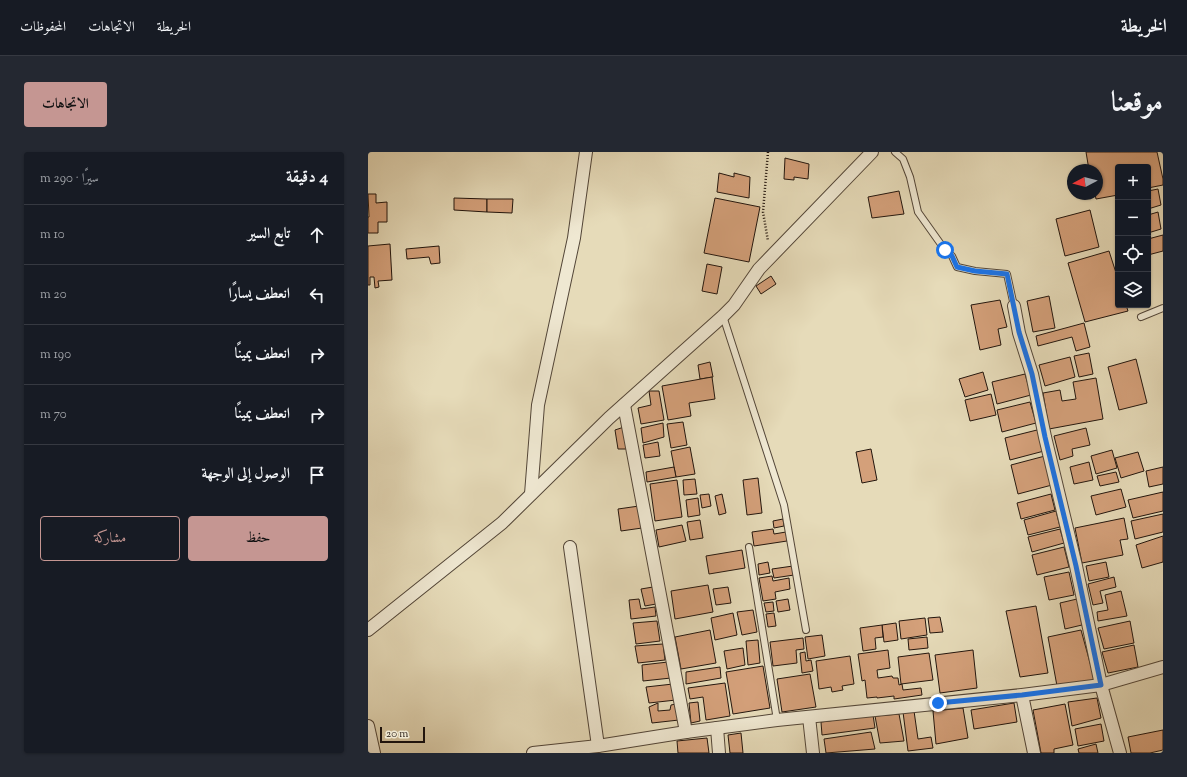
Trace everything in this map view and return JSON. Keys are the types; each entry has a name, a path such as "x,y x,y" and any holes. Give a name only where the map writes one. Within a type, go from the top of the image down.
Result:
{"street":[{"path":"531,494 538,406 574,238 586,152"},
{"path":"368,630 502,523 624,405 723,316 734,305 759,270 872,152"},
{"path":"1014,306 1019,332 1032,374 1045,437 1076,566 1101,685 1120,753"},
{"path":"624,405 686,732"},
{"path":"570,547 598,746"},
{"path":"533,753 577,751 598,746 686,732 777,720 1022,695 1101,685 1163,667"},
{"path":"1022,695 1034,753"},
{"path":"809,717 813,753"},
{"path":"368,726 374,753"},
{"path":"717,728 719,753"}],"lane":[{"path":"895,152 903,159 910,177 918,212 945,250 952,256 957,267 975,271 1007,274 1014,306"},
{"path":"1141,317 1163,308"},
{"path":"723,316 784,505 806,630"},
{"path":"749,547 777,720"}],"path":[{"path":"768,152 763,212 771,258"}],"building":[{"path":"1086,152 1157,152 1163,185 1151,187 1151,164 1115,164 1115,196 1103,198 1103,164 1088,164"},
{"path":"785,158 809,164 808,179 794,177 794,180 784,179"},
{"path":"719,173 734,177 734,173 750,177 749,198 717,192"},
{"path":"1158,189 1161,205 1151,208 1151,190"},
{"path":"899,191 904,214 872,218 868,197"},
{"path":"368,194 376,194 376,203 387,202 387,222 378,222 378,233 368,233"},
{"path":"454,198 487,199 487,212 454,210"},
{"path":"715,198 760,207 749,262 704,253"},
{"path":"487,199 513,199 512,213 487,212"},
{"path":"1090,210 1099,247 1065,256 1056,219"},
{"path":"1158,212 1161,229 1151,232 1151,214"},
{"path":"1163,235 1163,251 1151,254 1151,238"},
{"path":"390,244 392,280 378,281 379,287 375,288 374,277 370,277 370,285 368,285 368,246"},
{"path":"439,246 440,263 431,264 429,257 407,259 406,249"},
{"path":"1109,251 1115,270 1115,308 1127,308 1128,311 1085,322 1068,263"},
{"path":"707,264 722,267 717,294 702,291"},
{"path":"771,276 776,284 761,294 756,286"},
{"path":"1049,296 1055,328 1033,332 1027,301"},
{"path":"1000,300 1007,327 998,329 1001,345 980,350 971,305"},
{"path":"1084,323 1090,347 1076,351 1072,337 1038,346 1036,336"},
{"path":"1089,353 1093,374 1079,377 1074,356"},
{"path":"1070,357 1075,377 1045,386 1039,365"},
{"path":"1136,359 1147,403 1119,410 1108,367"},
{"path":"710,362 713,377 700,379 698,365"},
{"path":"983,372 988,390 965,397 959,379"},
{"path":"1025,374 1031,395 997,404 992,382"},
{"path":"712,377 715,399 689,403 691,416 668,420 662,386"},
{"path":"1096,378 1103,419 1049,429 1043,393 1060,390 1062,401 1076,399 1073,382"},
{"path":"649,391 659,391 664,420 641,424 638,408 651,405"},
{"path":"991,394 996,415 970,421 965,400"},
{"path":"1030,402 1036,423 1002,432 997,410"},
{"path":"683,422 687,445 671,448 667,424"},
{"path":"663,423 664,437 643,443 641,428"},
{"path":"624,427 627,449 618,449 615,430"},
{"path":"1086,428 1090,445 1072,449 1073,456 1060,460 1054,436"},
{"path":"1037,430 1044,451 1010,460 1005,438"},
{"path":"658,442 660,456 645,458 643,445"},
{"path":"690,447 695,474 676,477 671,451"},
{"path":"871,449 877,480 862,483 856,452"},
{"path":"1112,450 1117,468 1096,474 1091,456"},
{"path":"1138,452 1144,471 1121,478 1115,458"},
{"path":"1045,456 1052,485 1018,494 1011,465"},
{"path":"1089,462 1093,480 1074,484 1070,467"},
{"path":"674,467 676,477 647,482 646,472"},
{"path":"1163,467 1163,484 1149,487 1146,471"},
{"path":"1116,472 1119,482 1100,486 1097,476"},
{"path":"758,478 762,513 747,515 743,480"},
{"path":"695,479 697,494 684,495 683,480"},
{"path":"677,480 682,517 655,521 650,484"},
{"path":"1121,489 1126,507 1096,515 1091,496"},
{"path":"1163,492 1163,511 1133,518 1128,500"},
{"path":"709,494 711,506 702,508 700,495"},
{"path":"722,494 726,513 719,515 715,496"},
{"path":"1051,494 1055,510 1021,519 1017,503"},
{"path":"698,498 700,515 688,517 686,500"},
{"path":"639,506 642,528 621,531 618,509"},
{"path":"1056,511 1060,527 1028,535 1024,520"},
{"path":"1163,514 1163,532 1135,539 1131,521"},
{"path":"1124,518 1128,539 1120,540 1123,555 1082,563 1075,528"},
{"path":"783,519 784,526 774,528 773,521"},
{"path":"700,520 703,538 690,540 687,522"},
{"path":"682,525 686,541 659,547 656,530"},
{"path":"773,529 774,534 786,532 787,541 754,546 752,532"},
{"path":"1060,529 1064,543 1032,552 1028,537"},
{"path":"1163,536 1163,562 1142,568 1136,545"},
{"path":"1064,547 1069,567 1037,575 1032,555"},
{"path":"742,550 745,568 709,574 706,556"},
{"path":"768,562 770,573 759,575 758,564"},
{"path":"1106,562 1109,577 1089,581 1086,566"},
{"path":"793,566 794,575 774,578 772,569"},
{"path":"1069,572 1074,595 1049,600 1044,577"},
{"path":"772,576 773,581 789,578 790,589 775,592 776,599 763,601 759,578"},
{"path":"1114,577 1116,587 1100,591 1103,603 1093,605 1088,584"},
{"path":"708,585 713,612 675,619 671,591"},
{"path":"653,587 656,604 645,606 641,589"},
{"path":"728,587 731,603 716,605 713,589"},
{"path":"1121,591 1127,616 1098,621 1097,612 1108,610 1105,595"},
{"path":"639,599 641,609 655,607 656,616 631,619 629,600"},
{"path":"788,599 790,610 778,612 776,601"},
{"path":"1077,599 1082,625 1065,629 1060,603"},
{"path":"773,602 774,611 766,612 764,603"},
{"path":"1036,606 1048,673 1020,677 1006,611"},
{"path":"753,610 757,632 742,635 737,612"},
{"path":"733,613 737,635 715,640 711,618"},
{"path":"774,613 776,626 768,627 766,614"},
{"path":"940,617 943,632 930,633 928,618"},
{"path":"925,618 927,635 901,639 899,621"},
{"path":"657,621 660,641 636,644 633,623"},
{"path":"1130,621 1134,643 1104,649 1098,628"},
{"path":"896,623 898,640 884,642 882,625"},
{"path":"882,625 883,637 875,638 876,649 863,651 860,628"},
{"path":"710,630 716,663 681,669 675,637"},
{"path":"1081,630 1095,681 1057,686 1048,637"},
{"path":"822,635 825,656 808,659 805,637"},
{"path":"927,637 928,648 909,650 908,639"},
{"path":"803,638 804,649 796,650 797,663 773,666 770,642"},
{"path":"758,640 760,663 748,665 746,641"},
{"path":"663,644 665,660 638,663 635,646"},
{"path":"1134,645 1138,667 1108,673 1102,652"},
{"path":"743,648 745,665 727,669 724,651"},
{"path":"888,650 890,668 877,670 878,678 892,676 893,678 898,678 899,685 902,684 903,690 921,688 922,695 894,699 894,696 867,698 865,680 862,681 858,654"},
{"path":"973,650 977,688 940,693 935,655"},
{"path":"805,652 806,661 811,660 813,671 802,673 800,653"},
{"path":"929,653 933,680 901,684 898,657"},
{"path":"850,656 854,684 842,686 843,690 832,692 831,687 819,689 816,661"},
{"path":"668,662 671,678 643,681 642,665"},
{"path":"763,666 770,708 733,714 726,672"},
{"path":"720,667 721,678 686,684 686,672"},
{"path":"810,674 816,707 782,712 777,679"},
{"path":"725,683 730,716 706,720 703,697 690,699 688,688"},
{"path":"673,684 676,700 649,703 646,687"},
{"path":"1097,698 1101,718 1072,726 1068,702"},
{"path":"698,702 700,721 691,723 689,703"},
{"path":"658,703 658,711 670,710 671,705 676,704 679,720 652,723 649,707"},
{"path":"1014,703 1017,722 974,729 971,710"},
{"path":"1065,704 1073,745 1054,749 1054,753 1041,753 1033,710"},
{"path":"963,708 968,738 936,744 933,711"},
{"path":"914,711 918,739 931,737 933,748 908,751 903,712"},
{"path":"899,714 904,741 880,743 875,716"},
{"path":"873,715 875,728 822,735 821,722"},
{"path":"1101,724 1104,741 1078,746 1075,729"},
{"path":"1163,730 1163,750 1150,753 1131,753 1128,737"},
{"path":"871,732 875,749 826,753 824,739"},
{"path":"741,733 743,753 730,753 728,735"},
{"path":"707,738 709,753 678,753 677,741"},
{"path":"1096,744 1098,753 1079,753 1078,749"}],"route":[{"path":"938,703 1022,695 1101,685 1076,566 1045,437 1032,374 1019,332 1007,274 975,271 957,267 952,256 945,250"}]}
